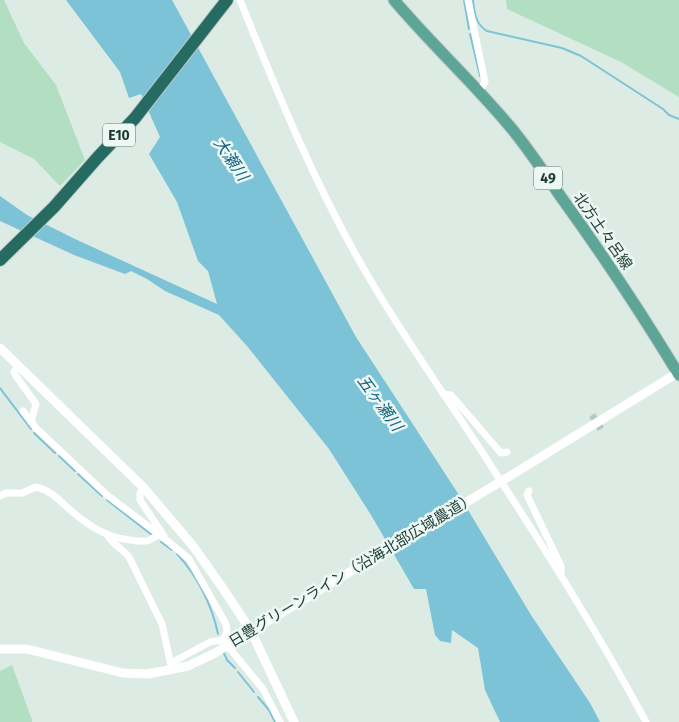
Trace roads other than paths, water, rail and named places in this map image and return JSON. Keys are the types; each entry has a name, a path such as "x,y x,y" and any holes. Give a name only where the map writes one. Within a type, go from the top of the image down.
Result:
{"highway":[{"name":"E10","path":"0,260 54,208 135,118 227,0"}],"main road":[{"name":"北方土々呂線","path":"394,0 514,131 581,224 679,373"}],"street":[{"path":"240,0 311,170 343,232 373,285 562,577 646,722"},
{"path":"468,0 484,82 479,91"},
{"path":"0,348 144,488 193,546 251,631 294,722"},
{"path":"18,366 14,372 36,404 31,422"},
{"name":"日豊グリーンライン（沿海北部広域農道）","path":"0,648 27,649 123,673 148,674 171,666 188,666 215,653 679,373"},
{"path":"443,394 451,395 501,453 507,452"},
{"path":"23,411 59,451 107,495 162,536 189,559 226,624 227,632 222,640 210,642 190,651 171,666 162,624 152,603 129,557 108,536"},
{"path":"2,495 22,493 36,486 52,494 82,520 108,536 120,539 149,541 162,536"},
{"path":"144,488 140,493 140,500 162,536"},
{"path":"529,490 527,495 561,566 562,577"},
{"path":"222,640 263,689 280,722"}],"water":[{"path":"66,0 172,0 356,337 459,495 531,615 590,703 600,722 500,722 485,690 478,648 452,630 451,643 440,641 435,635 426,589 414,589 371,515 329,449 247,346 219,315 165,291 131,271 125,274 74,255 0,221 0,196 27,215 75,239 217,304 208,271 198,261 177,202 149,154 160,137 141,94 129,98 120,72"}],"waterway":[{"path":"464,0 469,29"},
{"path":"473,0 478,22 487,31 562,48 581,56 663,109 669,115 679,119"},
{"path":"470,34 480,76"},
{"path":"0,388 31,429"},
{"path":"34,433 55,453"},
{"path":"59,456 75,471"},
{"path":"78,474 102,496"},
{"path":"107,500 152,535"},
{"path":"161,542 172,550"},
{"path":"177,554 191,571 203,591 212,612 218,634"},
{"path":"224,653 227,660 235,668"},
{"path":"238,672 254,692"},
{"path":"258,697 269,710 275,722"}],"tunnel":[{"path":"592,415 601,429"}],"water label":[{"name":"大瀬川","path":"231,159"},
{"name":"五ヶ瀬川","path":"380,403"}]}
